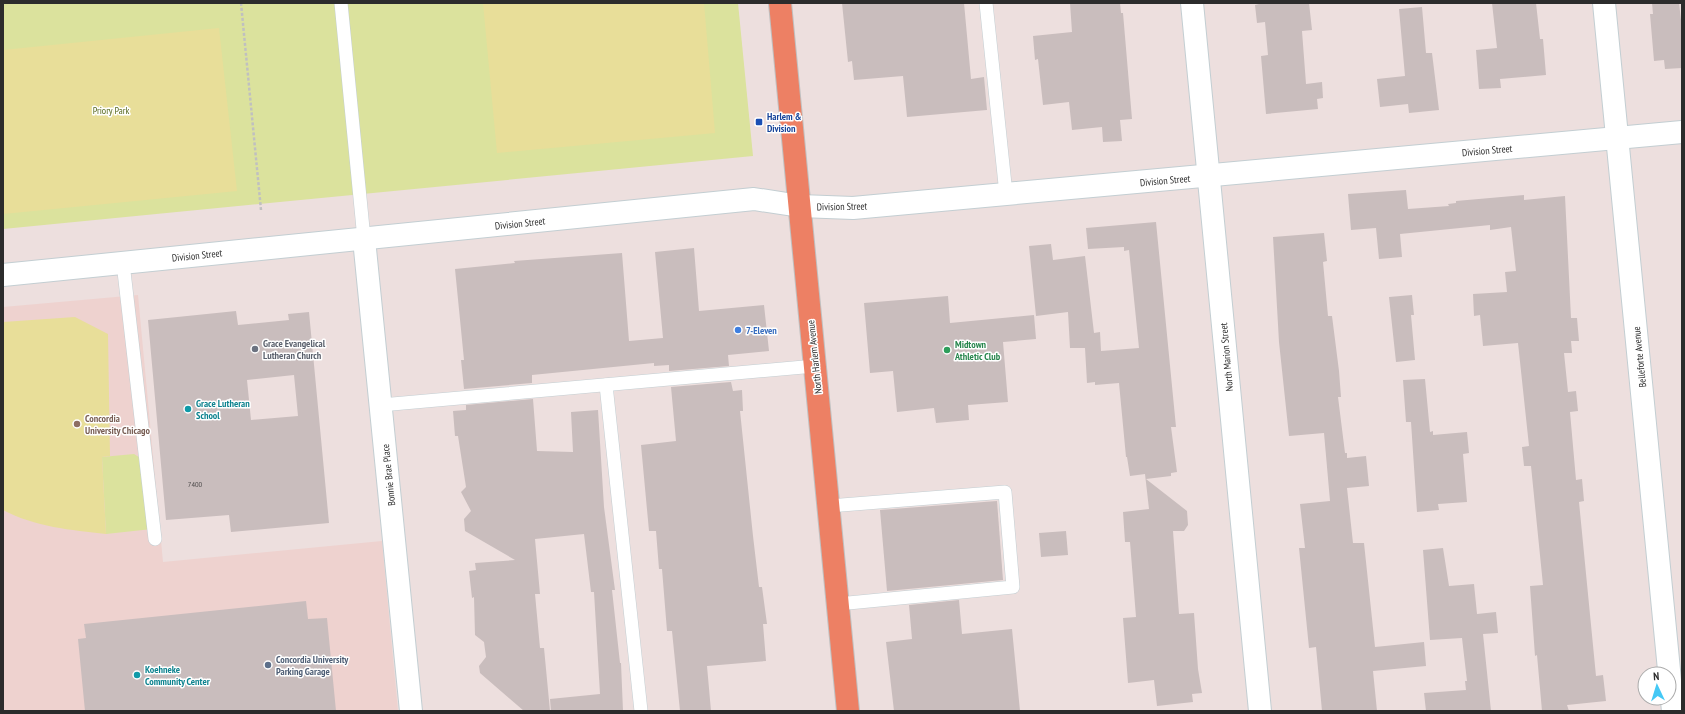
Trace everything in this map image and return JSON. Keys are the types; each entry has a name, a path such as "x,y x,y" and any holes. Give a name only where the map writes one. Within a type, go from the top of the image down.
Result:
{"main road":[{"name":"North Harlem Avenue","path":"780,3 848,711"}],"street":[{"name":"North Marion Street","path":"1192,3 1260,711"},
{"name":"Belleforte Avenue","path":"1604,3 1673,711"},
{"name":"Division Street","path":"3,275 754,200 800,206 853,208 1682,132"},
{"name":"Bonnie Brae Place","path":"364,239 411,711"}],"lane":[{"path":"340,3 364,239"},
{"path":"986,3 1006,194"},
{"path":"123,263 155,539"},
{"path":"381,405 815,366"},
{"path":"606,385 641,711"},
{"path":"829,506 1005,492 1013,587 838,604"}],"path":[{"path":"241,3 260,210"}],"shaded area":[{"name":"Concordia University Chicago","path":"138,295 163,562 382,541 398,711 3,711 3,307"}],"green space":[{"name":"Priory Park","path":"3,3 738,3 753,156 3,229"},
{"path":"483,3 704,3 715,133 497,153"},
{"path":"219,28 237,191 3,214 3,50"},
{"path":"75,317 108,334 110,456 102,457 106,534 40,524 15,516 3,510 3,322"},
{"path":"134,454 145,461 152,529 106,534 102,457"}],"building":[{"path":"842,3 964,3 971,79 984,77 987,110 907,117 903,76 854,80 852,61 848,62"},
{"path":"1070,3 1120,3 1121,13 1123,13 1132,119 1120,120 1122,141 1103,142 1102,127 1072,130 1069,102 1043,105 1038,59 1035,60 1033,36 1072,32"},
{"path":"1263,3 1309,3 1312,30 1302,31 1306,84 1322,82 1323,98 1317,99 1318,109 1266,114 1261,56 1268,55 1265,22 1257,23 1255,5"},
{"path":"1492,3 1536,3 1540,39 1543,39 1546,75 1500,79 1501,88 1479,89 1476,50 1497,48"},
{"path":"1652,3 1679,3 1682,28 1682,68 1665,69 1664,60 1654,61 1650,14 1653,14"},
{"path":"1422,7 1426,53 1432,53 1439,110 1409,113 1408,104 1380,107 1377,79 1405,76 1399,9"},
{"path":"1406,190 1408,209 1449,206 1448,204 1456,203 1456,201 1524,195 1524,200 1565,196 1571,318 1577,318 1579,341 1571,341 1572,353 1564,353 1568,392 1576,391 1578,411 1570,412 1576,480 1582,479 1584,501 1579,502 1596,676 1603,675 1606,701 1567,705 1569,711 1542,711 1537,655 1535,656 1530,586 1543,585 1531,466 1524,466 1522,447 1529,446 1518,343 1483,346 1480,315 1474,316 1473,294 1507,292 1505,272 1516,271 1511,227 1490,230 1490,225 1400,234 1402,257 1379,259 1376,228 1351,230 1348,194"},
{"path":"1156,222 1176,427 1171,427 1177,472 1171,473 1171,476 1146,479 1187,511 1188,525 1184,531 1173,531 1179,614 1194,613 1198,669 1202,693 1192,694 1193,702 1157,706 1154,680 1128,683 1123,618 1136,617 1130,542 1125,542 1123,512 1149,509 1145,474 1130,476 1126,457 1119,383 1095,385 1095,382 1087,383 1085,348 1070,348 1068,312 1036,316 1029,246 1051,244 1053,260 1085,256 1094,333 1100,332 1101,351 1139,348 1129,250 1124,251 1124,247 1088,249 1086,228"},
{"path":"1324,233 1327,261 1323,262 1328,316 1332,316 1339,371 1341,397 1338,397 1345,453 1347,453 1347,458 1366,456 1369,486 1347,488 1353,543 1364,543 1375,647 1424,642 1426,666 1373,671 1377,711 1322,711 1316,647 1309,648 1299,548 1305,548 1300,504 1330,501 1324,433 1289,436 1279,342 1273,237"},
{"path":"694,248 699,311 764,305 769,351 728,355 729,366 669,371 669,365 654,366 654,363 532,375 532,383 464,389 461,360 464,360 455,269 515,263 514,261 622,253 629,341 663,338 655,252"},
{"path":"1412,295 1414,315 1411,315 1415,360 1396,362 1389,297"},
{"name":"Midtown Athletic Club","path":"948,296 950,323 1034,315 1036,339 1003,342 1008,402 968,405 969,420 936,423 934,408 897,412 893,371 870,373 864,303"},
{"path":"236,311 238,325 289,320 288,314 309,312 329,523 231,532 229,515 166,520 148,320","holes":["294,375 298,416 251,420 247,380"]},
{"path":"1425,379 1430,432 1433,431 1433,435 1467,432 1469,453 1463,454 1467,502 1438,504 1439,510 1417,512 1411,422 1406,422 1403,380"},
{"path":"731,382 733,391 742,390 743,411 740,411 753,536 759,587 762,587 767,624 763,624 766,661 707,666 711,711 680,711 672,631 667,631 662,569 659,569 656,531 649,531 641,445 676,441 671,387"},
{"path":"533,399 537,451 573,452 571,412 598,410 604,507 615,590 612,590 621,663 623,711 551,711 550,699 600,694 594,592 591,592 584,534 535,539 540,594 535,594 540,648 544,648 550,711 524,711 480,673 479,666 486,657 484,642 475,635 474,597 472,598 469,571 476,570 475,563 515,560 465,531 464,519 471,511 461,492 466,487 458,436 455,436 453,411 466,410 466,405"},
{"path":"997,501 1003,580 887,591 880,510"},
{"path":"1066,531 1068,555 1041,557 1039,533"},
{"path":"1443,548 1449,586 1474,584 1477,614 1496,612 1498,633 1483,634 1491,711 1426,711 1424,693 1466,690 1465,681 1467,681 1462,638 1430,640 1423,550"},
{"path":"959,600 962,634 1012,629 1020,711 894,711 886,642 912,639 909,605"},
{"path":"306,601 308,619 327,618 336,711 85,711 78,639 86,638 84,624"}],"place":[{"name":"Harlem & Division","path":"759,122"},
{"name":"7-Eleven","path":"738,330"},
{"name":"Grace Evangelical Lutheran Church","path":"255,349"},
{"name":"Midtown Athletic Club","path":"947,350"},
{"name":"Grace Lutheran School","path":"188,409"},
{"name":"Concordia University Chicago","path":"77,424"},
{"name":"Concordia University Parking Garage","path":"268,665"},
{"name":"Koehneke Community Center","path":"137,675"}]}
